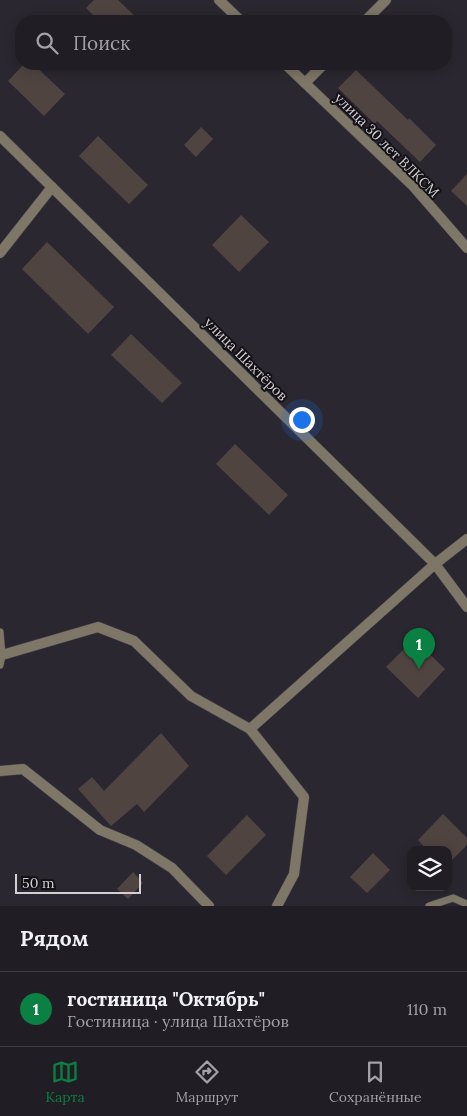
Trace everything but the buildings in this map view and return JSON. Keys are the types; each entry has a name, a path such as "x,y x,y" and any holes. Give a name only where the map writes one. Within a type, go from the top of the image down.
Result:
{"street":[{"path":"219,0 235,15"},
{"path":"371,15 386,0"},
{"name":"улица 30 лет ВЛКСМ","path":"291,70 413,186 466,245"},
{"path":"305,83 318,70"},
{"name":"улица Шахтёров","path":"0,136 435,564 467,607"},
{"path":"0,253 52,187"},
{"path":"250,729 435,564 467,539"},
{"path":"1,660 98,627 134,641 191,696 250,729 304,797 294,874 277,906"},
{"path":"0,771 22,768 100,830 136,845 172,868 209,906"}],"lane":[{"path":"0,632 1,660"},
{"path":"429,906 453,898 467,904"}],"place":[{"name":"гостиница \"Октябрь\"","path":"419,669"}]}
